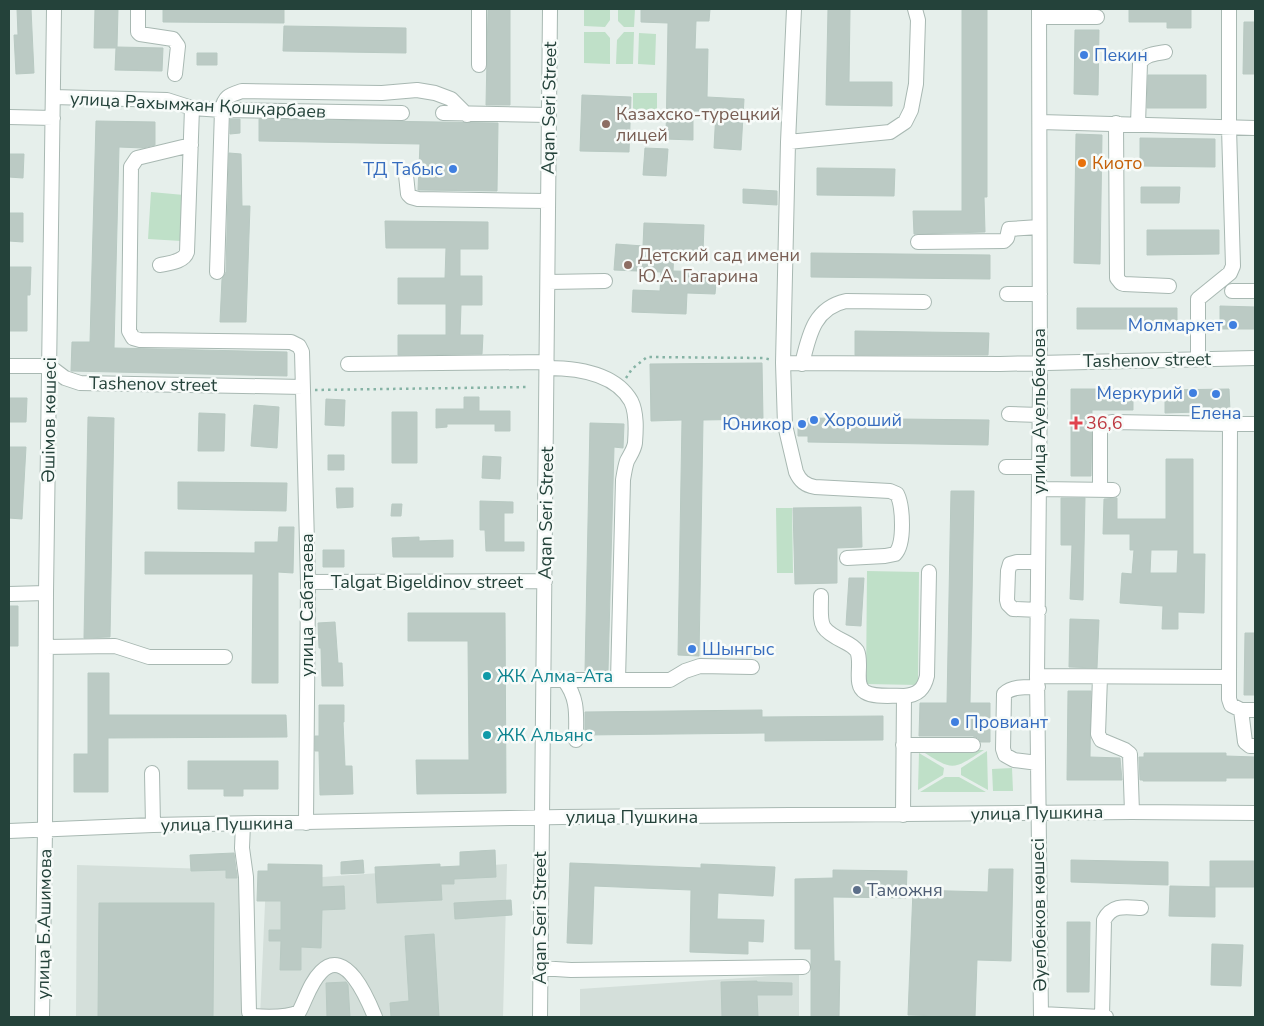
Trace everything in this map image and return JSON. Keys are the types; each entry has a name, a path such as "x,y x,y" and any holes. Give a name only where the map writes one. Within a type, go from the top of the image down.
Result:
{"street":[{"name":"Әшімов көшесі","path":"45,830 46,593 54,9"},
{"path":"138,9 138,32 140,34 173,39 176,42 178,46 175,74"},
{"path":"479,65 480,9"},
{"name":"Aqan Seri Street","path":"540,1017 550,9"},
{"path":"794,9 788,142 783,363 785,425 796,472 799,479 804,483 815,487 884,490 897,494 900,500 901,538 898,551 892,555 847,558"},
{"path":"788,142 890,132 905,122 911,110 916,84 918,20 915,9"},
{"path":"1198,359 1198,299 1232,270 1229,9"},
{"path":"1039,13 1097,17"},
{"name":"улица Ауельбекова","path":"1038,814 1038,468 1040,415 1039,13"},
{"path":"1138,124 1140,63 1148,55 1165,52"},
{"path":"217,272 222,110 224,101 230,96 242,91 382,93 417,90 435,93 452,99 467,115"},
{"name":"улица Рахымжан Қошқарбаев","path":"53,97 167,100 192,108 222,110 402,114"},
{"path":"160,265 183,259 186,256 192,108"},
{"path":"443,113 467,115 549,115"},
{"name":"улица Рахымжан Қошқарбаев","path":"9,117 53,118"},
{"path":"1040,122 1255,128"},
{"path":"1116,123 1117,278 1124,284 1169,286"},
{"name":"улица Сабатаева","path":"191,145 137,158 131,166 129,331 133,338 140,340 291,342 299,346 302,352 308,582 306,823"},
{"path":"406,174 408,194 411,197 548,201"},
{"path":"918,242 1004,241 1007,238 1009,229 1039,227"},
{"path":"548,282 605,281"},
{"path":"1232,291 1255,291"},
{"path":"1007,294 1040,294"},
{"path":"802,364 807,342 816,321 828,308 836,303 846,301 924,302"},
{"name":"Tashenov street","path":"783,363 1000,364 1255,358"},
{"path":"348,364 547,365 582,370 595,374 619,388 631,402 635,414 635,445 627,462 623,480 618,680"},
{"path":"9,366 50,366"},
{"name":"Tashenov street","path":"50,366 65,378 80,383 303,389"},
{"path":"1009,414 1040,415"},
{"path":"1038,489 1107,490 1100,429 1103,424 1112,422 1255,424"},
{"path":"1230,424 1228,676 1232,705 1248,710 1245,742 1250,746 1255,746"},
{"path":"1006,467 1038,468"},
{"path":"1038,562 1010,564 1007,600 1013,609 1039,610"},
{"path":"821,596 823,628 826,632 849,644 856,651 861,688 864,692 904,696 918,693 924,686 927,676 928,572"},
{"name":"Talgat Bigeldinov street","path":"308,582 545,582"},
{"path":"9,594 46,593"},
{"path":"46,647 115,646 148,657 225,657"},
{"path":"544,680 670,680 685,671 700,666 752,667"},
{"path":"1038,763 1009,758 1004,755 1004,694 1010,690 1038,681 1100,677 1228,676"},
{"path":"1100,677 1098,734 1101,740 1130,754 1132,812"},
{"path":"564,680 573,692 575,700 576,740"},
{"path":"903,815 904,696"},
{"path":"903,745 973,745"},
{"path":"152,773 153,825"},
{"name":"улица Пушкина","path":"9,830 153,825 542,818 1132,812 1255,813"},
{"name":"Әуелбеков көшесі","path":"1038,814 1041,1016"},
{"path":"243,824 242,848 246,877 249,1012 253,1016 264,1017 292,1015 299,1012 311,985 320,972 328,966 338,965 349,972 362,987 375,1017"},
{"name":"улица Б.Ашимова","path":"42,1017 45,830"},
{"path":"1041,1016 1103,1017 1104,920 1108,912 1114,908 1141,908"},
{"path":"540,968 571,970 803,967"}],"path":[{"path":"619,388 632,369 647,357 764,358 783,363"},
{"path":"303,389 529,387"}],"shaded area":[{"path":"507,864 503,1017 260,1017 266,881"},
{"path":"77,865 244,870 245,1017 76,1017"},
{"path":"799,974 799,1017 580,1017 580,989"}],"green space":[{"path":"584,9 610,9 610,20 605,27 584,26"},
{"path":"618,9 635,9 634,27 624,27 618,21"},
{"path":"584,32 605,32 610,38 610,64 584,63"},
{"path":"624,32 634,32 633,64 616,64 617,40"},
{"path":"639,33 656,34 655,65 638,64"},
{"path":"633,93 657,93 657,114 633,114"},
{"path":"151,192 184,195 181,241 148,239"},
{"path":"776,508 792,508 793,573 777,573"},
{"path":"867,571 919,572 918,685 866,684"},
{"path":"920,750 984,750 965,762 952,766 940,762"},
{"path":"987,751 988,790 961,775 961,768"},
{"path":"919,753 944,768 943,775 918,790"},
{"path":"1012,768 1013,791 993,791 992,769"},
{"path":"945,777 959,777 986,792 920,792"}],"building":[{"path":"17,9 31,9 34,73 16,74 14,35 18,35"},
{"path":"95,9 118,9 117,47 163,48 162,71 115,70 116,48 94,48"},
{"path":"163,9 284,9 284,23 163,22"},
{"path":"488,9 510,9 510,105 486,105"},
{"path":"641,9 710,9 709,21 696,21 695,49 708,49 707,97 744,99 741,150 714,148 716,111 693,111 693,140 666,139 668,23 641,22"},
{"path":"828,9 850,9 849,82 892,82 892,106 826,105"},
{"path":"962,9 987,9 987,197 984,197 985,232 914,234 913,211 962,211"},
{"path":"1129,9 1191,9 1191,28 1167,28 1167,22 1129,22"},
{"path":"1244,22 1255,22 1255,74 1243,74"},
{"path":"284,26 406,28 406,53 283,51"},
{"path":"1075,30 1099,30 1098,95 1074,94"},
{"path":"197,53 217,53 217,65 197,65"},
{"path":"1148,75 1206,75 1206,108 1147,108"},
{"name":"Казахско-турецкий лицей","path":"582,95 631,97 629,152 580,151"},
{"path":"230,119 240,119 240,133 230,134"},
{"path":"259,119 498,123 497,191 418,190 420,144 259,141"},
{"path":"96,121 155,122 155,145 143,148 119,147 114,348 287,352 287,376 71,371 72,342 90,342"},
{"path":"1076,134 1102,135 1100,264 1074,263"},
{"path":"1140,138 1215,139 1215,167 1140,166"},
{"path":"645,148 668,149 666,176 643,175"},
{"path":"229,153 241,154 242,206 250,206 246,322 220,322 222,279 226,272"},
{"path":"9,154 24,154 23,178 9,177"},
{"path":"817,168 895,169 894,196 817,195"},
{"path":"1141,187 1180,187 1179,203 1141,203"},
{"path":"743,189 777,191 777,205 743,203"},
{"path":"9,213 23,213 23,242 9,241"},
{"path":"385,221 488,222 488,249 460,249 460,276 482,276 482,305 461,305 460,335 483,335 482,354 398,355 398,335 446,335 446,304 398,304 398,278 445,278 446,248 386,248"},
{"name":"Детский сад имени Ю.А. Гагарина","path":"644,223 704,225 703,252 674,250 673,271 717,272 715,294 687,293 686,314 632,312 633,290 660,291 661,272 614,270 616,244 643,246"},
{"path":"1147,230 1219,230 1219,254 1147,255"},
{"path":"811,253 990,255 990,279 811,277"},
{"path":"9,267 31,267 30,295 27,295 27,331 9,331"},
{"path":"1220,306 1255,307 1255,329 1220,329"},
{"path":"1077,308 1177,308 1177,329 1077,329"},
{"path":"855,331 989,333 988,355 855,355"},
{"path":"762,363 763,419 703,420 699,656 678,655 682,420 651,421 650,364"},
{"path":"1071,389 1133,389 1133,410 1092,410 1091,476 1071,476"},
{"path":"1229,389 1230,411 1165,413 1165,390"},
{"path":"464,397 479,397 479,411 510,411 510,431 495,431 495,424 447,424 447,427 436,428 436,409 464,409"},
{"path":"9,398 27,398 26,422 9,422"},
{"path":"326,399 345,400 344,426 325,425"},
{"path":"254,405 279,407 277,448 251,446"},
{"path":"392,412 417,412 417,463 392,463"},
{"path":"199,413 225,414 224,451 198,451"},
{"path":"88,417 114,418 110,637 84,638"},
{"path":"808,418 989,420 988,445 808,442 808,436 798,436 798,423 808,423"},
{"path":"590,423 624,424 623,448 614,447 608,671 585,671"},
{"path":"9,447 26,447 22,519 9,518"},
{"path":"328,455 344,455 344,470 328,470"},
{"path":"483,456 501,457 500,479 482,478"},
{"path":"1166,459 1193,459 1193,554 1205,554 1204,613 1178,612 1178,629 1162,629 1163,606 1120,603 1122,573 1132,574 1134,550 1130,550 1130,534 1103,534 1104,499 1117,498 1117,519 1166,519","holes":["1151,550 1178,550 1177,573 1150,573"]},
{"path":"178,482 287,483 286,511 178,509"},
{"path":"336,488 353,488 353,507 337,508"},
{"path":"951,491 974,491 970,703 990,703 990,742 981,742 973,736 919,736 920,703 947,703"},
{"path":"1061,498 1085,498 1083,600 1070,599 1072,545 1061,545"},
{"path":"480,501 513,502 513,513 504,513 504,542 524,542 524,551 486,551 485,530 480,530"},
{"path":"392,504 402,504 401,516 391,516"},
{"path":"861,507 862,547 837,548 837,583 795,584 793,508"},
{"path":"279,527 294,527 293,573 278,572 278,683 252,683 253,574 145,574 145,552 255,553 255,542 278,542"},
{"path":"419,537 419,541 453,540 453,557 393,557 392,538"},
{"path":"323,550 344,550 344,567 323,567"},
{"path":"849,578 864,578 861,626 846,625"},
{"path":"9,606 18,606 18,646 9,646"},
{"path":"408,613 505,613 506,793 417,794 416,760 469,760 468,641 408,641"},
{"path":"1070,619 1099,620 1097,668 1069,667"},
{"path":"335,622 338,663 342,663 343,686 322,686 318,623"},
{"path":"1245,633 1255,633 1255,695 1244,695"},
{"path":"88,673 109,673 109,715 286,715 287,737 108,738 108,792 74,792 74,754 88,754"},
{"path":"1068,691 1091,691 1090,757 1120,758 1122,780 1067,780"},
{"path":"319,705 344,705 345,766 352,766 353,794 320,795 319,751 315,751 315,736 319,736"},
{"path":"762,710 762,717 883,716 883,740 765,741 765,733 585,735 585,712"},
{"path":"1144,753 1226,753 1226,756 1255,757 1255,778 1226,778 1226,781 1143,781 1140,780 1139,757 1144,757"},
{"path":"188,761 278,761 278,789 243,789 243,796 224,796 224,789 188,789"},
{"path":"495,850 496,877 454,879 454,884 441,884 442,900 377,903 375,867 440,864 440,867 460,866 460,852"},
{"path":"234,853 237,878 226,878 226,870 191,871 190,855"},
{"path":"363,860 364,873 341,874 341,862"},
{"path":"1071,860 1168,862 1168,885 1071,882"},
{"path":"1210,861 1255,861 1255,887 1210,887"},
{"path":"570,863 701,868 701,864 775,867 773,896 718,893 717,919 764,920 763,942 748,941 748,954 690,952 691,890 594,886 592,944 567,943"},
{"path":"268,864 322,865 322,887 344,886 345,909 322,910 321,948 301,947 301,970 280,970 281,941 269,941 269,930 281,930 281,901 257,901 258,871 268,871"},
{"path":"989,869 1013,869 1011,961 977,960 975,1017 908,1015 913,890 988,892"},
{"path":"833,870 907,871 906,898 833,897 834,961 840,961 839,1017 811,1017 811,949 795,949 795,879 833,878"},
{"path":"1170,886 1215,887 1215,917 1169,916"},
{"path":"511,900 512,915 455,919 454,903"},
{"path":"99,903 214,903 213,1017 98,1017"},
{"path":"1067,922 1090,922 1089,992 1067,992"},
{"path":"434,934 439,1017 391,1017 390,1003 409,1001 405,936"},
{"path":"1212,944 1243,945 1241,986 1211,985"},
{"path":"757,981 792,983 792,995 757,995 758,1017 722,1017 721,982"},
{"path":"346,982 348,985 350,1017 327,1017 326,983"}],"place":[{"name":"Пекин","path":"1084,55"},
{"name":"Казахско-турецкий лицей","path":"606,124"},
{"name":"Киото","path":"1082,163"},
{"name":"ТД Табыс","path":"453,169"},
{"name":"Детский сад имени Ю.А. Гагарина","path":"628,265"},
{"name":"Молмаркет","path":"1233,325"},
{"name":"Меркурий","path":"1193,393"},
{"name":"Елена","path":"1216,394"},
{"name":"Хороший","path":"814,420"},
{"name":"36,6","path":"1076,423"},
{"name":"Юникор","path":"802,424"},
{"name":"Шынгыс","path":"692,649"},
{"name":"ЖК Алма-Ата","path":"487,676"},
{"name":"Провиант","path":"955,722"},
{"name":"ЖК Альянс","path":"487,735"},
{"name":"Таможня","path":"857,890"}]}
